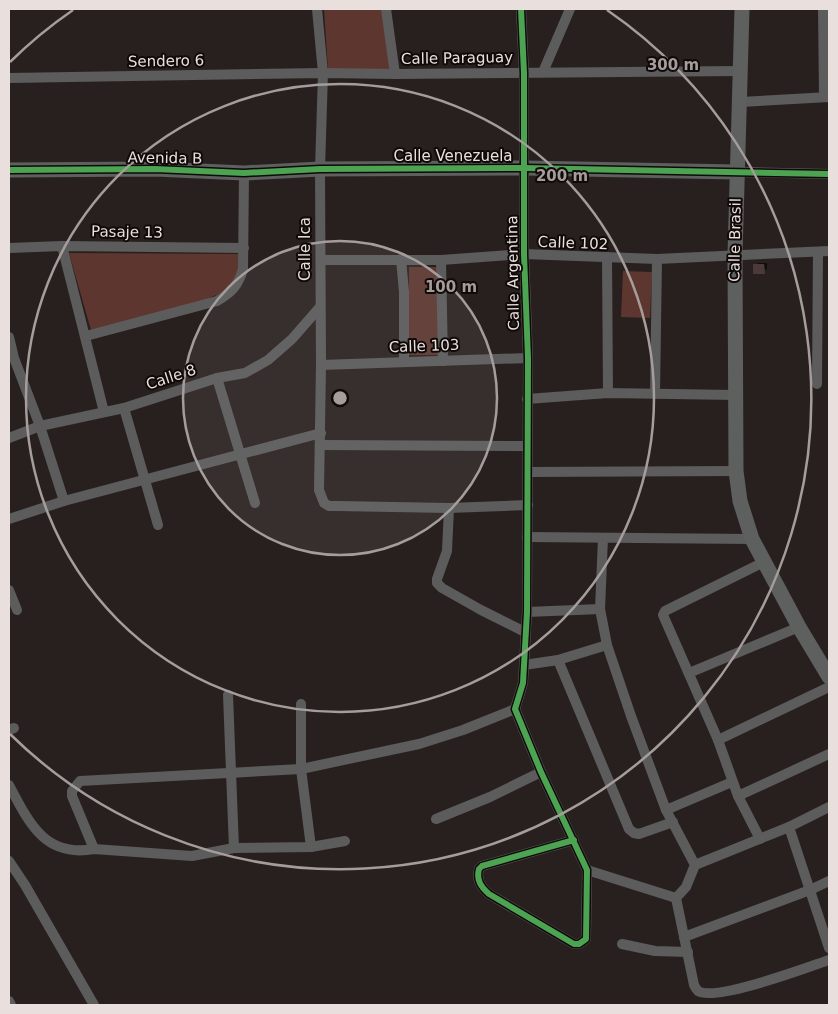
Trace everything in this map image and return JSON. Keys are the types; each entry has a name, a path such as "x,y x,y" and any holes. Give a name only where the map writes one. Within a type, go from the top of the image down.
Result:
{"street":[{"name":"Calle Ica","path":"317,9 323,72 320,169 321,445 319,490 324,503 329,506 449,508"},
{"path":"386,9 395,74"},
{"name":"Calle Argentina","path":"515,709 523,683 527,612 528,505 526,446 528,358 524,254 524,73 521,9"},
{"path":"543,72 570,9"},
{"name":"Calle Brasil","path":"742,9 735,255 736,471 740,501 752,539 799,627 829,677"},
{"path":"740,102 827,97 823,9"},
{"name":"Calle Paraguay","path":"323,72 395,74 741,71"},
{"name":"Sendero 6","path":"9,78 323,72"},
{"name":"Calle Venezuela","path":"320,169 524,168 737,172"},
{"name":"Avenida B","path":"9,170 155,169 244,173 320,169"},
{"path":"737,172 829,174"},
{"path":"86,336 217,301 231,293 240,280 243,269 244,173"},
{"path":"62,246 104,412"},
{"name":"Pasaje 13","path":"9,248 62,246 244,248"},
{"name":"Calle 102","path":"321,260 441,260 524,254 657,259 829,251"},
{"path":"817,384 818,252"},
{"path":"607,257 608,393"},
{"path":"655,394 657,259"},
{"path":"401,260 404,292 404,362"},
{"path":"441,260 443,361"},
{"name":"Calle 8","path":"9,438 40,426 124,408 217,378 245,373 268,360 292,339 320,307"},
{"path":"9,337 14,358 40,426 64,501"},
{"name":"Calle 103","path":"321,364 528,358"},
{"path":"217,378 241,453 254,503"},
{"path":"527,399 608,393 735,395"},
{"path":"124,408 158,525"},
{"path":"9,519 64,501 321,432"},
{"path":"321,445 526,446"},
{"path":"528,472 736,471"},
{"path":"525,632 442,588 437,579 447,551 449,508 528,505"},
{"path":"527,537 752,539"},
{"path":"603,538 600,609 607,645 666,810 695,865 691,879 676,898 694,985 699,992 704,993 738,990 829,960"},
{"path":"760,839 738,796 718,740 663,615 665,611 764,562"},
{"path":"9,590 17,610"},
{"path":"527,612 600,609"},
{"path":"689,673 799,627"},
{"path":"524,665 558,660 607,645"},
{"path":"558,660 629,830 639,834 673,822"},
{"path":"718,740 829,687"},
{"path":"228,695 234,848"},
{"path":"301,704 301,769 311,846"},
{"path":"94,849 72,796 72,791 80,781 301,769 419,744 463,730 515,709 541,772 574,840 587,870 586,939 579,944 574,944 489,894 482,888 478,874 482,866 574,840"},
{"path":"738,796 829,754"},
{"path":"436,819 490,797 541,772"},
{"path":"666,810 732,782"},
{"path":"9,785 21,808 38,832 48,842 64,850 81,851 94,849 192,856 234,848 311,846 345,841"},
{"path":"695,865 789,827 829,807"},
{"path":"789,827 829,948"},
{"path":"9,861 30,893 94,1005"},
{"path":"587,870 676,898"},
{"path":"684,937 810,890 829,881"},
{"path":"622,944 656,951 688,952"},
{"path":"9,1001 11,1005"}],"shaded area":[{"path":"324,9 382,9 391,69 328,69"},
{"path":"69,253 240,254 238,274 227,290 203,301 91,330"},
{"path":"409,267 439,267 439,355 409,355"},
{"path":"623,271 652,272 650,318 621,317"}],"building":[{"path":"753,264 764,264 765,274 753,274"}],"cycle path":[{"path":"521,9 524,73 524,254 528,358 527,612 523,683 515,709 541,772 587,870 586,939 579,944 574,944 489,894 482,886 478,877 479,869 482,866 574,840"},
{"path":"9,170 155,169 244,173 320,169 524,168 829,174"}]}
